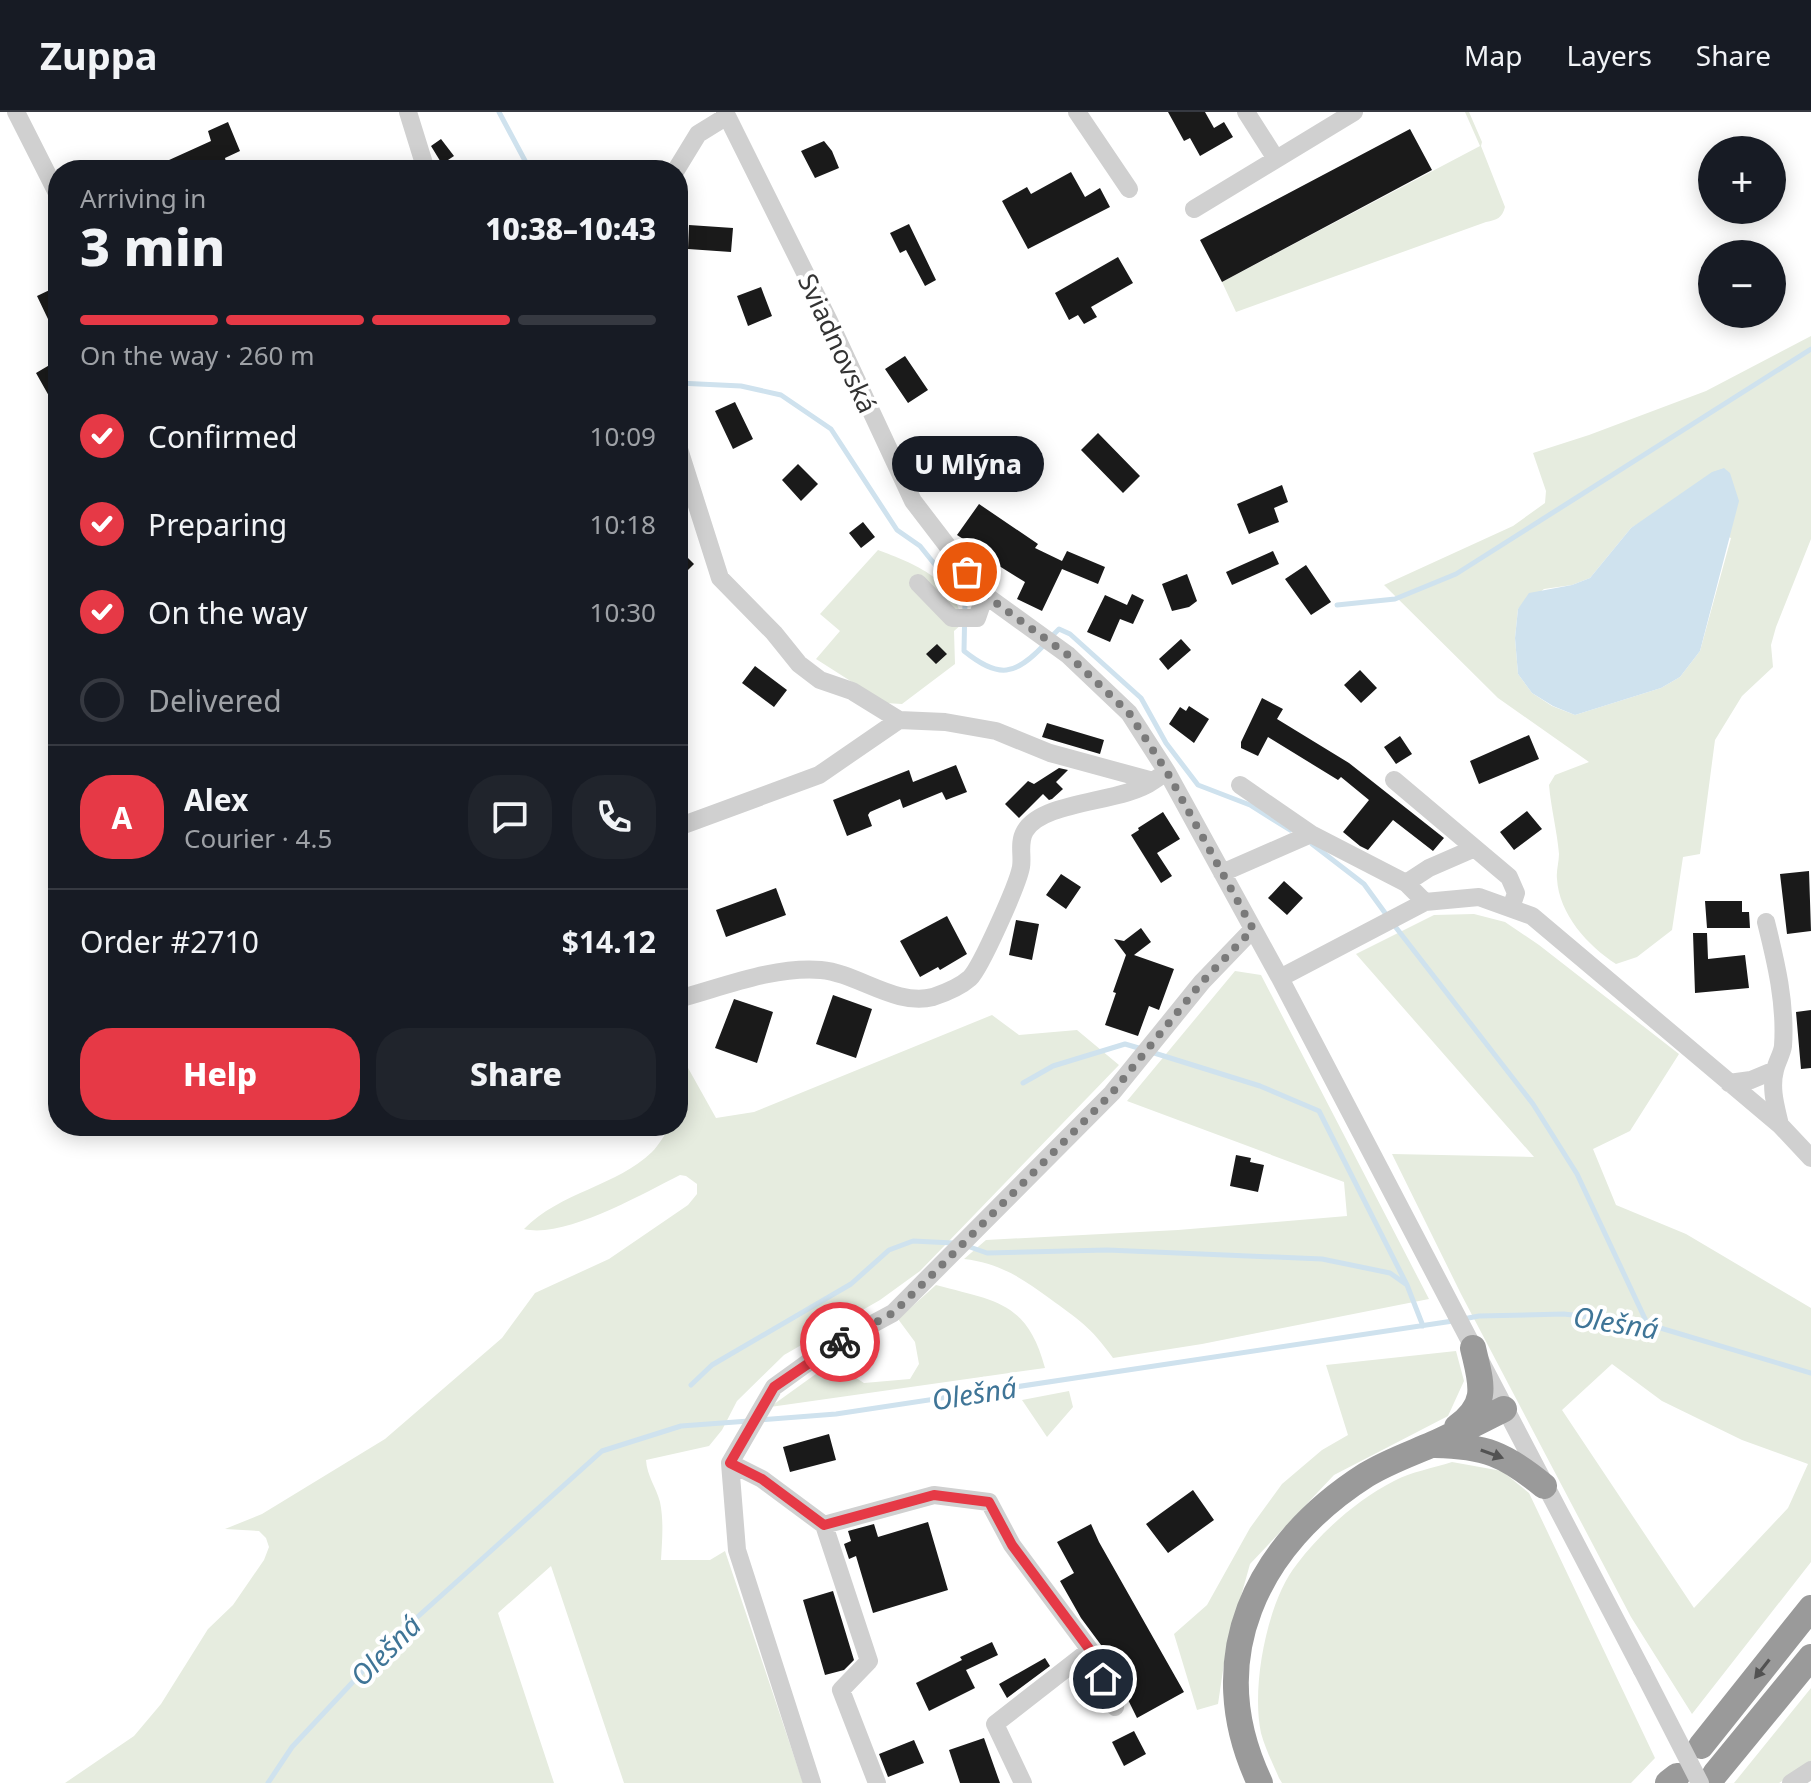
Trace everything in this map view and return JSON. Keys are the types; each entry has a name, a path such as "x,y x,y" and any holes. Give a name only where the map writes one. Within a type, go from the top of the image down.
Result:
{"highway":[{"path":"1431,1445 1477,1408 1483,1388 1473,1348"},
{"path":"1260,1783 1248,1759 1235,1697 1240,1634 1252,1599 1269,1567 1315,1514 1369,1473 1504,1409"},
{"path":"1431,1445 1462,1446 1492,1452 1520,1466 1544,1486"},
{"path":"1701,1746 1811,1608"},
{"path":"1686,1780 1811,1657"}],"street":[{"path":"16,112 48,175"},
{"path":"408,112 423,160"},
{"path":"1077,112 1129,189"},
{"path":"1246,112 1276,159"},
{"path":"1194,209 1354,112"},
{"path":"682,160 698,134 726,114"},
{"name":"Sviadnovská","path":"726,114 829,321 913,501 985,595 1068,655 1129,713 1160,776 1222,873 1642,1670 1686,1780"},
{"path":"688,477 720,578 774,633 799,664 820,680 852,691 899,720 945,722 996,731 1050,753 1160,776"},
{"path":"918,583 952,618 977,618 985,595"},
{"path":"688,823 819,775 899,720"},
{"path":"688,996 776,973 822,970 901,995 925,998 948,991 968,980 983,960 1021,867 1021,842 1029,826 1039,818 1086,801 1133,793 1160,776"},
{"path":"1394,780 1509,877 1516,893 1511,908"},
{"path":"1240,785 1304,836 1406,883 1425,902"},
{"path":"1222,873 1304,836"},
{"path":"1406,883 1429,868 1475,848"},
{"path":"1280,978 1425,902 1479,897 1532,916 1780,1125 1811,1158"},
{"path":"1766,922 1777,964 1782,1005 1783,1049 1775,1070 1773,1096 1780,1125"},
{"path":"812,1783 737,1550 730,1463 774,1387 828,1348 893,1313 1112,1093 1202,982 1253,929"},
{"path":"1729,1083 1751,1080 1775,1070"},
{"path":"730,1463 762,1479 824,1525 869,1661 841,1690 877,1783"},
{"path":"824,1525 934,1495 989,1502 1012,1545 1090,1650 1115,1707"},
{"path":"1023,1783 995,1724 1090,1650"},
{"path":"1791,1783 1811,1770"}],"shaded area":[{"path":"1465,112 1469,112 1482,142 1505,207 1498,218 1236,312 1222,282 1480,146"},
{"path":"1811,336 1811,539 1776,627 1771,645 1773,667 1742,696 1715,740 1700,854 1683,857 1672,930 1637,957 1616,964 1595,948 1569,917 1557,879 1559,854 1549,785 1555,775 1589,762 1498,698 1384,585 1513,526 1545,503 1546,491 1533,453 1706,391","holes":["1657,512 1731,538 1700,651 1680,677 1661,688 1575,715 1552,706 1532,693 1518,674 1515,638 1518,609 1544,589 1572,585 1590,578 1631,528"]},
{"path":"878,550 919,568 943,585 953,596 962,624 954,631 955,664 902,704 885,703 816,659 840,631 820,614"},
{"path":"1474,914 1505,922 1679,1054 1630,1131 1593,1149 1616,1205 1686,1234 1811,1308 1811,1562 1692,1714 1631,1617 1461,1294 1392,1154 1534,1157 1356,954 1434,915","holes":["1612,1364 1662,1401 1742,1440 1808,1464 1788,1508 1694,1608 1562,1410"]},
{"path":"1235,971 1261,975 1429,1299 1202,1344 1113,1358 1084,1324 1029,1284 1010,1272 964,1259 986,1240 1178,1230 1347,1216 1344,1182 1127,1101"},
{"path":"992,1015 1019,1035 1077,1030 1119,1065 920,1271 880,1300 784,1355 737,1401 722,1430 709,1446 646,1460 661,1509 661,1560 710,1560 725,1551 803,1783 624,1783 551,1566 498,1613 554,1783 65,1783 134,1736 161,1704 208,1629 233,1605 264,1560 269,1547 259,1531 225,1529 262,1514 385,1439 502,1338 535,1293 609,1259 688,1205 697,1194 697,1184 680,1175 581,1221 541,1230 524,1229 554,1206 638,1164 655,1149 663,1136 688,1136 688,1068 716,1118 754,1112"},
{"path":"936,1285 1006,1307 1029,1329 1045,1368 770,1407 870,1335 878,1344 848,1360 853,1376 864,1383 910,1379 919,1364 915,1342 898,1319"},
{"path":"1456,1351 1464,1381 1448,1416 1334,1475 1250,1564 1226,1650 1218,1704 1197,1710 1174,1634 1207,1605 1250,1528 1282,1484 1322,1450 1348,1435 1326,1365"},
{"path":"1069,1391 1073,1407 1047,1437 1022,1400"},
{"path":"1452,1462 1502,1471 1529,1493 1655,1758 1631,1783 1282,1783 1279,1778 1261,1733 1258,1692 1264,1645 1286,1580 1318,1540 1367,1497 1401,1478"},
{"path":"1811,1688 1811,1763 1779,1783 1734,1783"}],"water":[{"path":"1724,468 1730,473 1739,501 1700,651 1680,677 1661,688 1575,715 1532,693 1518,674 1515,638 1518,609 1529,593 1572,585 1590,578 1631,528 1712,472"}],"building":[{"path":"1168,112 1205,112 1214,128 1224,122 1233,137 1200,156 1190,138 1184,141"},
{"path":"228,122 240,151 226,160 169,160 211,141 208,131"},
{"path":"1410,129 1432,170 1222,282 1200,240"},
{"path":"441,139 454,156 440,160 431,146"},
{"path":"824,141 839,168 815,178 801,151"},
{"path":"1071,172 1085,197 1100,188 1110,207 1028,249 1002,201 1027,187 1031,194"},
{"path":"909,224 936,280 925,286 906,250 900,253 890,233"},
{"path":"689,225 733,228 731,252 688,249"},
{"path":"1118,257 1133,283 1091,307 1097,317 1084,324 1078,315 1069,320 1055,293"},
{"path":"761,287 772,316 748,326 737,296"},
{"path":"48,291 48,319 37,296"},
{"path":"905,356 928,390 908,403 885,369"},
{"path":"48,366 48,394 36,373"},
{"path":"735,402 753,439 733,449 715,411"},
{"path":"1098,433 1140,476 1123,493 1081,450"},
{"path":"798,464 818,484 801,501 782,480"},
{"path":"1282,485 1288,502 1274,508 1279,522 1249,534 1237,504"},
{"path":"979,504 1038,544 1035,548 1062,561 1067,551 1105,567 1098,584 1062,569 1042,611 1017,599 1025,582 972,549 974,546 957,535"},
{"path":"863,522 875,537 861,548 849,533"},
{"path":"1273,551 1279,564 1232,585 1226,572"},
{"path":"1306,565 1331,602 1311,615 1285,579"},
{"path":"1187,574 1197,601 1189,607 1172,611 1162,584"},
{"path":"1132,594 1144,600 1133,624 1120,619 1110,642 1087,632 1105,595 1127,605"},
{"path":"1181,639 1191,650 1168,670 1159,659"},
{"path":"937,644 947,654 936,664 926,654"},
{"path":"755,666 787,690 774,707 742,683"},
{"path":"1360,670 1377,688 1361,703 1344,685"},
{"path":"1262,698 1283,709 1277,719 1349,763 1444,838 1433,851 1393,820 1368,850 1360,846 1343,832 1369,800 1341,777 1338,780 1268,737 1258,756 1241,748"},
{"path":"1189,706 1209,719 1194,743 1169,724 1180,707 1186,711"},
{"path":"1047,723 1104,740 1100,754 1042,737"},
{"path":"1529,735 1539,759 1479,784 1470,761"},
{"path":"1400,736 1412,754 1396,764 1384,747"},
{"path":"956,765 967,792 946,800 942,792 903,808 900,799 870,812 868,815 872,826 847,836 833,800 909,770 913,782"},
{"path":"1059,768 1068,770 1056,782 1063,789 1052,799 1043,794 1019,818 1005,804 1028,781 1034,784"},
{"path":"1527,811 1542,829 1514,850 1500,832"},
{"path":"1163,812 1180,839 1157,853 1172,876 1161,883 1131,835"},
{"path":"1809,871 1811,931 1787,934 1780,874"},
{"path":"1061,874 1081,887 1066,909 1046,895"},
{"path":"1284,881 1303,898 1287,915 1268,898"},
{"path":"776,888 786,915 726,937 716,910"},
{"path":"1705,901 1742,901 1742,912 1749,912 1750,928 1707,928"},
{"path":"947,916 967,954 940,970 938,967 920,977 900,941"},
{"path":"1016,920 1039,924 1032,960 1009,955"},
{"path":"1141,928 1151,942 1134,955 1174,969 1159,1010 1149,1006 1138,1036 1105,1025 1126,955 1114,939 1124,941"},
{"path":"1693,933 1707,933 1708,959 1745,955 1749,988 1695,993"},
{"path":"833,995 872,1009 856,1058 816,1044"},
{"path":"734,999 773,1012 757,1063 715,1048"},
{"path":"1811,1010 1811,1068 1801,1069 1796,1012"},
{"path":"1236,1155 1264,1165 1258,1192 1230,1186"},
{"path":"829,1434 836,1460 790,1472 783,1447"},
{"path":"1193,1490 1214,1520 1168,1553 1146,1524"},
{"path":"928,1522 948,1590 873,1613 856,1556 849,1559 844,1544 851,1541 848,1531 874,1524 878,1537"},
{"path":"1091,1524 1184,1692 1137,1718 1101,1645 1060,1581 1074,1573 1057,1542"},
{"path":"833,1591 854,1660 844,1670 825,1675 803,1600"},
{"path":"992,1642 998,1655 966,1670 975,1688 929,1711 916,1683"},
{"path":"1045,1658 1050,1666 1007,1698 999,1684"},
{"path":"1134,1731 1146,1754 1124,1766 1112,1742"},
{"path":"984,1738 1000,1783 960,1783 949,1750"},
{"path":"914,1740 924,1763 888,1777 879,1754"}],"waterway":[{"path":"499,112 525,160"},
{"path":"1337,605 1395,599 1456,574 1811,349"},
{"path":"688,383 741,386 781,395 831,429 897,530 920,546 965,602 964,651 976,660 997,670 1015,668 1045,644"},
{"path":"1051,637 1059,629 1070,634 1141,698 1166,743 1198,785 1250,805 1290,830"},
{"path":"1312,844 1364,884 1388,917"},
{"path":"1394,925 1533,1104 1577,1174 1647,1323"},
{"path":"1023,1083 1053,1066 1125,1044 1142,1049"},
{"path":"1151,1052 1260,1086 1319,1111 1407,1285 1423,1326"},
{"path":"691,1385 712,1365 851,1284 889,1250 913,1241 953,1243"},
{"path":"967,1246 987,1253 1107,1250 1322,1259 1390,1273 1407,1285"},
{"name":"Olešná","path":"1463,1319 1564,1314 1647,1324 1811,1373"},
{"name":"Olešná","path":"759,1420 836,1414 1453,1321"},
{"name":"Olešná","path":"268,1783 292,1747 393,1639 602,1451 681,1426 749,1421"}],"way so far":[{"path":"840,1342 893,1313 940,1267 1112,1093 1202,982 1253,929 1167,772 1129,713 1068,655 985,595 967,572"}],"place":[{"name":"U Mlýna","path":"967,572"}],"route":[{"path":"840,1342 774,1387 730,1463 762,1479 824,1525 934,1495 989,1502 1012,1545 1090,1650 1103,1679"}]}
